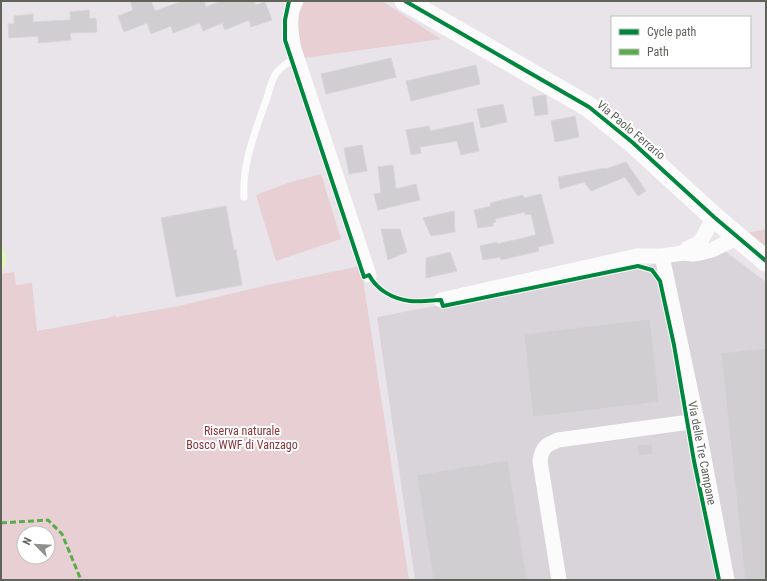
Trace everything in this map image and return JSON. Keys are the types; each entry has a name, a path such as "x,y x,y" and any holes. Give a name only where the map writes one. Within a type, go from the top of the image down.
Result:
{"street":[{"path":"296,1 292,14 291,34 293,46 369,275"},
{"name":"Via Paolo Ferrario","path":"405,1 590,107 632,142 714,217 766,261"},
{"path":"683,253 702,239 714,217"},
{"path":"441,300 637,256 662,256 683,253 693,254 712,250 738,237"},
{"name":"Via delle Tre Campane","path":"662,256 697,421 727,580"},
{"path":"559,580 540,460 544,447 558,440 697,421"}],"lane":[{"path":"244,197 243,186 245,167 256,127 276,73 289,61 297,58"}],"shaded area":[{"path":"1,240 6,260 1,271"},
{"path":"725,251 766,282 766,580 415,580 377,317"}],"green space":[{"path":"303,1 382,1 441,39 304,58 297,28 298,15"},
{"path":"321,174 341,239 276,261 256,195 288,183"},
{"path":"766,229 766,249 747,233"},
{"name":"Riserva naturale Bosco WWF di Vanzago","path":"361,266 409,580 1,580 1,274 14,272 16,285 32,283 37,331 108,318 116,315 116,317 179,306 263,286"}],"building":[{"path":"130,1 151,1 155,11 183,1 204,1 206,7 222,1 254,1 256,5 265,2 272,20 251,27 249,20 225,30 222,23 203,31 200,23 173,33 171,26 151,34 147,23 124,32 118,16 133,10"},
{"path":"89,10 90,19 96,18 97,32 70,33 71,40 38,43 38,36 9,38 8,24 14,24 14,16 33,14 33,22 70,20 70,12"},
{"path":"391,58 396,77 326,94 321,74"},
{"path":"476,65 480,84 411,101 406,81"},
{"path":"546,96 548,114 535,116 532,97"},
{"path":"503,104 507,122 481,128 477,109"},
{"path":"575,116 579,137 555,142 551,121"},
{"path":"473,122 479,151 461,155 457,141 420,147 421,153 411,155 406,130 429,126 430,131"},
{"path":"362,145 367,171 349,174 344,148"},
{"path":"626,162 646,191 638,196 625,177 591,191 584,182 560,189 558,177 606,169"},
{"path":"393,165 396,189 416,184 420,200 378,210 374,194 381,193 378,167"},
{"path":"541,194 554,243 538,247 539,251 501,260 500,257 483,260 480,246 497,242 497,244 536,235 531,214 525,215 525,212 495,219 496,222 493,223 493,226 478,228 474,210 491,206 490,203 523,195 524,198"},
{"path":"226,206 242,285 176,297 161,218"},
{"path":"454,211 455,232 431,236 423,218"},
{"path":"381,229 400,229 407,252 388,260"},
{"path":"450,252 457,271 426,278 426,258"},
{"path":"650,319 659,402 533,417 524,334"},
{"path":"766,348 766,580 745,580 721,353"},
{"path":"652,444 653,454 639,456 637,445"},
{"path":"508,460 527,580 433,580 417,475"}],"marked path":[{"path":"1,523 48,520 62,534 81,580"}],"cycle path":[{"path":"289,1 285,20 285,40 364,277 369,275 376,285 392,296 404,300 414,301 441,300 443,306 638,266 652,270 660,281 674,345 694,461 719,580"},
{"path":"405,1 589,107 632,142 714,217 766,261"}]}
